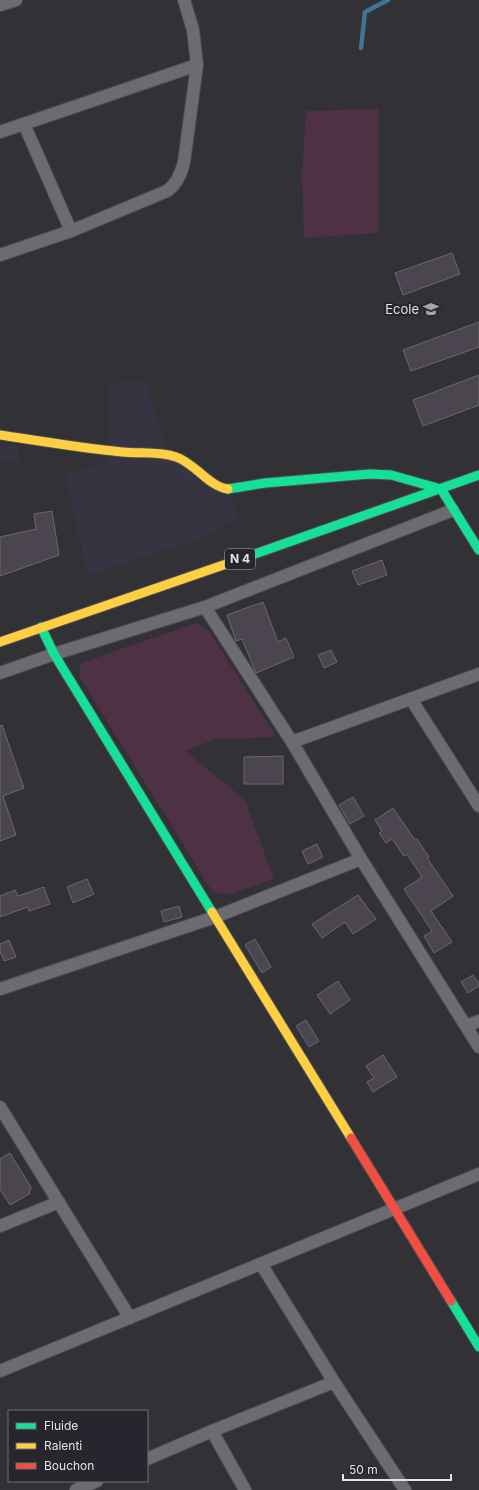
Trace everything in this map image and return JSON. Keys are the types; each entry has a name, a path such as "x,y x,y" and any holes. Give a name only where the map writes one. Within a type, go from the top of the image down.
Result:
{"main road":[{"path":"0,435 122,452 161,453 177,457 192,465 216,485 222,488 231,489 265,483 370,474 392,475 441,489 479,550"},
{"name":"N 4","path":"0,642 314,534 479,475"},
{"path":"42,627 54,654 479,1347"}],"street":[{"path":"0,6 16,0"},
{"path":"0,255 71,231 167,191 174,186 182,170 184,162 197,65 193,30 184,0"},
{"path":"0,132 197,65"},
{"path":"24,124 71,231"},
{"path":"0,673 54,654 205,608 454,510"},
{"path":"205,608 292,742 361,859 479,1047"},
{"path":"292,742 479,674"},
{"path":"411,699 479,806"},
{"path":"0,990 215,917 361,859"},
{"path":"466,1026 479,1021"},
{"path":"0,1107 130,1318"},
{"path":"0,1371 479,1174"},
{"path":"0,1226 59,1202"},
{"path":"261,1264 334,1382 405,1490"},
{"path":"148,1459 334,1382"},
{"path":"212,1431 245,1490"},
{"path":"76,1490 95,1482"}],"shaded area":[{"path":"378,109 378,233 304,238 302,176 306,111"},
{"path":"146,381 171,462 193,468 233,498 238,517 206,537 88,576 65,474 109,461 109,383"},
{"path":"18,445 19,461 0,462 0,446"},
{"path":"196,623 208,630 276,737 216,739 185,751 245,800 274,879 227,895 212,891 79,676 81,663"}],"building":[{"path":"452,253 460,274 403,295 395,273"},
{"path":"479,322 479,347 411,371 403,350"},
{"path":"479,375 479,405 423,426 413,400"},
{"path":"52,511 59,555 0,576 0,537 36,529 34,514"},
{"path":"382,560 387,575 358,585 352,571"},
{"path":"263,602 278,642 286,638 294,657 256,673 242,639 236,641 227,615"},
{"path":"331,650 337,662 324,668 318,655"},
{"path":"2,725 24,788 3,796 16,835 0,841 0,726"},
{"path":"283,756 283,784 244,784 244,757"},
{"path":"353,797 364,816 350,824 339,805"},
{"path":"393,808 415,840 417,839 429,857 427,858 453,896 431,911 452,942 434,953 424,936 432,931 404,889 422,877 407,854 404,856 392,839 386,843 379,833 382,831 375,820"},
{"path":"317,844 323,857 308,864 302,851"},
{"path":"87,879 94,894 73,903 67,887"},
{"path":"44,887 50,904 29,911 28,907 0,917 0,896 15,890 18,896"},
{"path":"358,895 376,919 353,934 345,922 322,938 312,924"},
{"path":"179,906 182,917 164,922 161,911"},
{"path":"255,939 271,967 262,973 245,945"},
{"path":"9,940 16,957 4,961 0,951 0,944"},
{"path":"473,975 479,986 468,993 461,982"},
{"path":"338,981 350,1000 330,1014 317,995"},
{"path":"306,1020 319,1041 309,1047 296,1026"},
{"path":"383,1055 397,1077 373,1092 367,1082 374,1078 366,1066"},
{"path":"10,1153 31,1187 29,1194 10,1205 0,1189 0,1159"}],"waterway":[{"path":"361,48 365,12 388,0"}],"traffic: fast":[{"path":"228,489 265,483 370,474 391,475 441,489 479,550"},
{"path":"235,561 479,475"},
{"path":"41,627 54,654 212,912"},
{"path":"451,1301 479,1347"}],"traffic: slow":[{"path":"0,435 129,453 156,453 169,455 183,460 208,480 228,489"},
{"path":"0,642 235,561"},
{"path":"212,912 351,1138"}],"traffic: jam":[{"path":"351,1138 451,1301"}],"place":[{"name":"Ecole","path":"431,309"}]}
